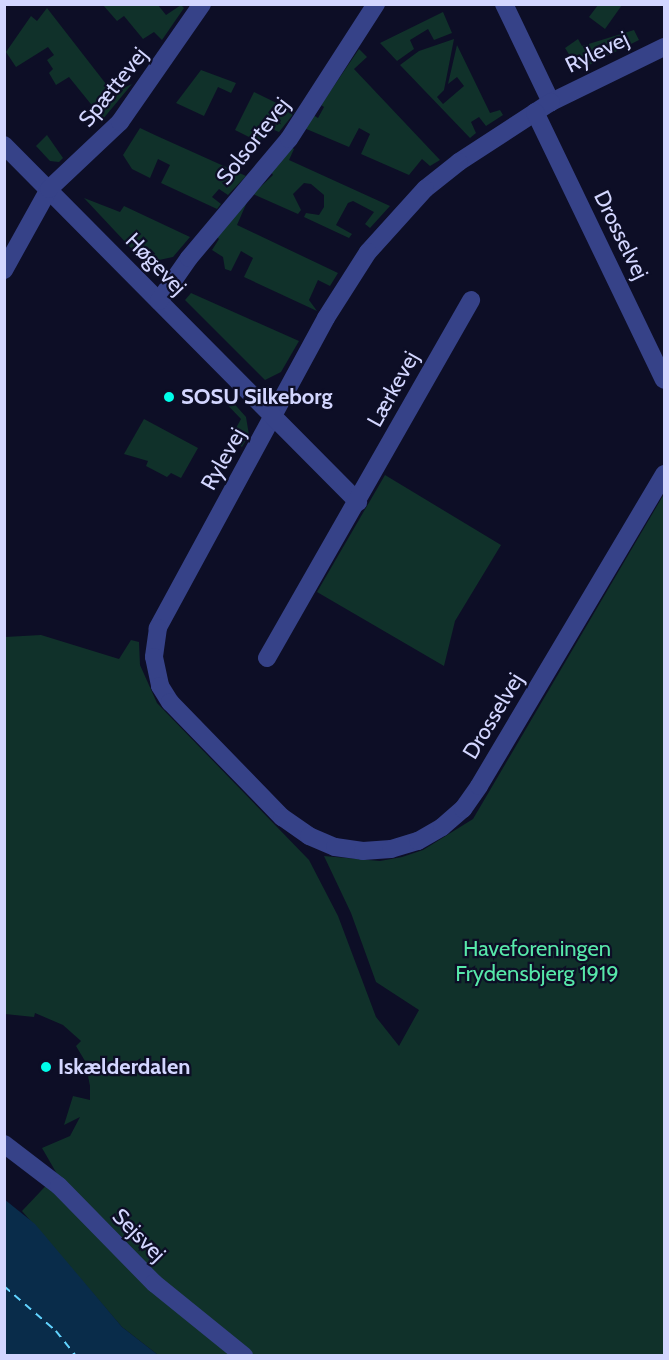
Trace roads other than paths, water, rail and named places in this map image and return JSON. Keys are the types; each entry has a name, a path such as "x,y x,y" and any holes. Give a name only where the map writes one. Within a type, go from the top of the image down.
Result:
{"street":[{"name":"Spættevej","path":"4,270 49,189 120,122 202,4"},
{"name":"Solsortevej","path":"159,301 189,258 289,139 376,4"},
{"name":"Rylevej","path":"504,4 551,102"},
{"name":"Rylevej","path":"282,817 170,702 160,686 154,657 158,628 326,318 368,252 393,223 459,162 534,112 664,47"},
{"name":"Drosselvej","path":"534,112 664,380"},
{"name":"Høgevej","path":"4,145 273,417"},
{"name":"Lærkevej","path":"267,658 358,502 471,300"},
{"path":"273,417 358,502"},
{"name":"Drosselvej","path":"282,817 309,836 335,847 363,851 391,849 418,841 449,821 479,786 664,474"},
{"name":"Sejsvej","path":"4,1144 59,1186 154,1283 244,1356"}],"water":[{"path":"4,1199 35,1224 122,1327 158,1355 5,1355"}],"place":[{"name":"SOSU Silkeborg","path":"169,397"},
{"name":"Iskælderdalen","path":"46,1067"}],"park label":[{"name":"Haveforeningen Frydensbjerg 1919","path":"537,960"}]}
